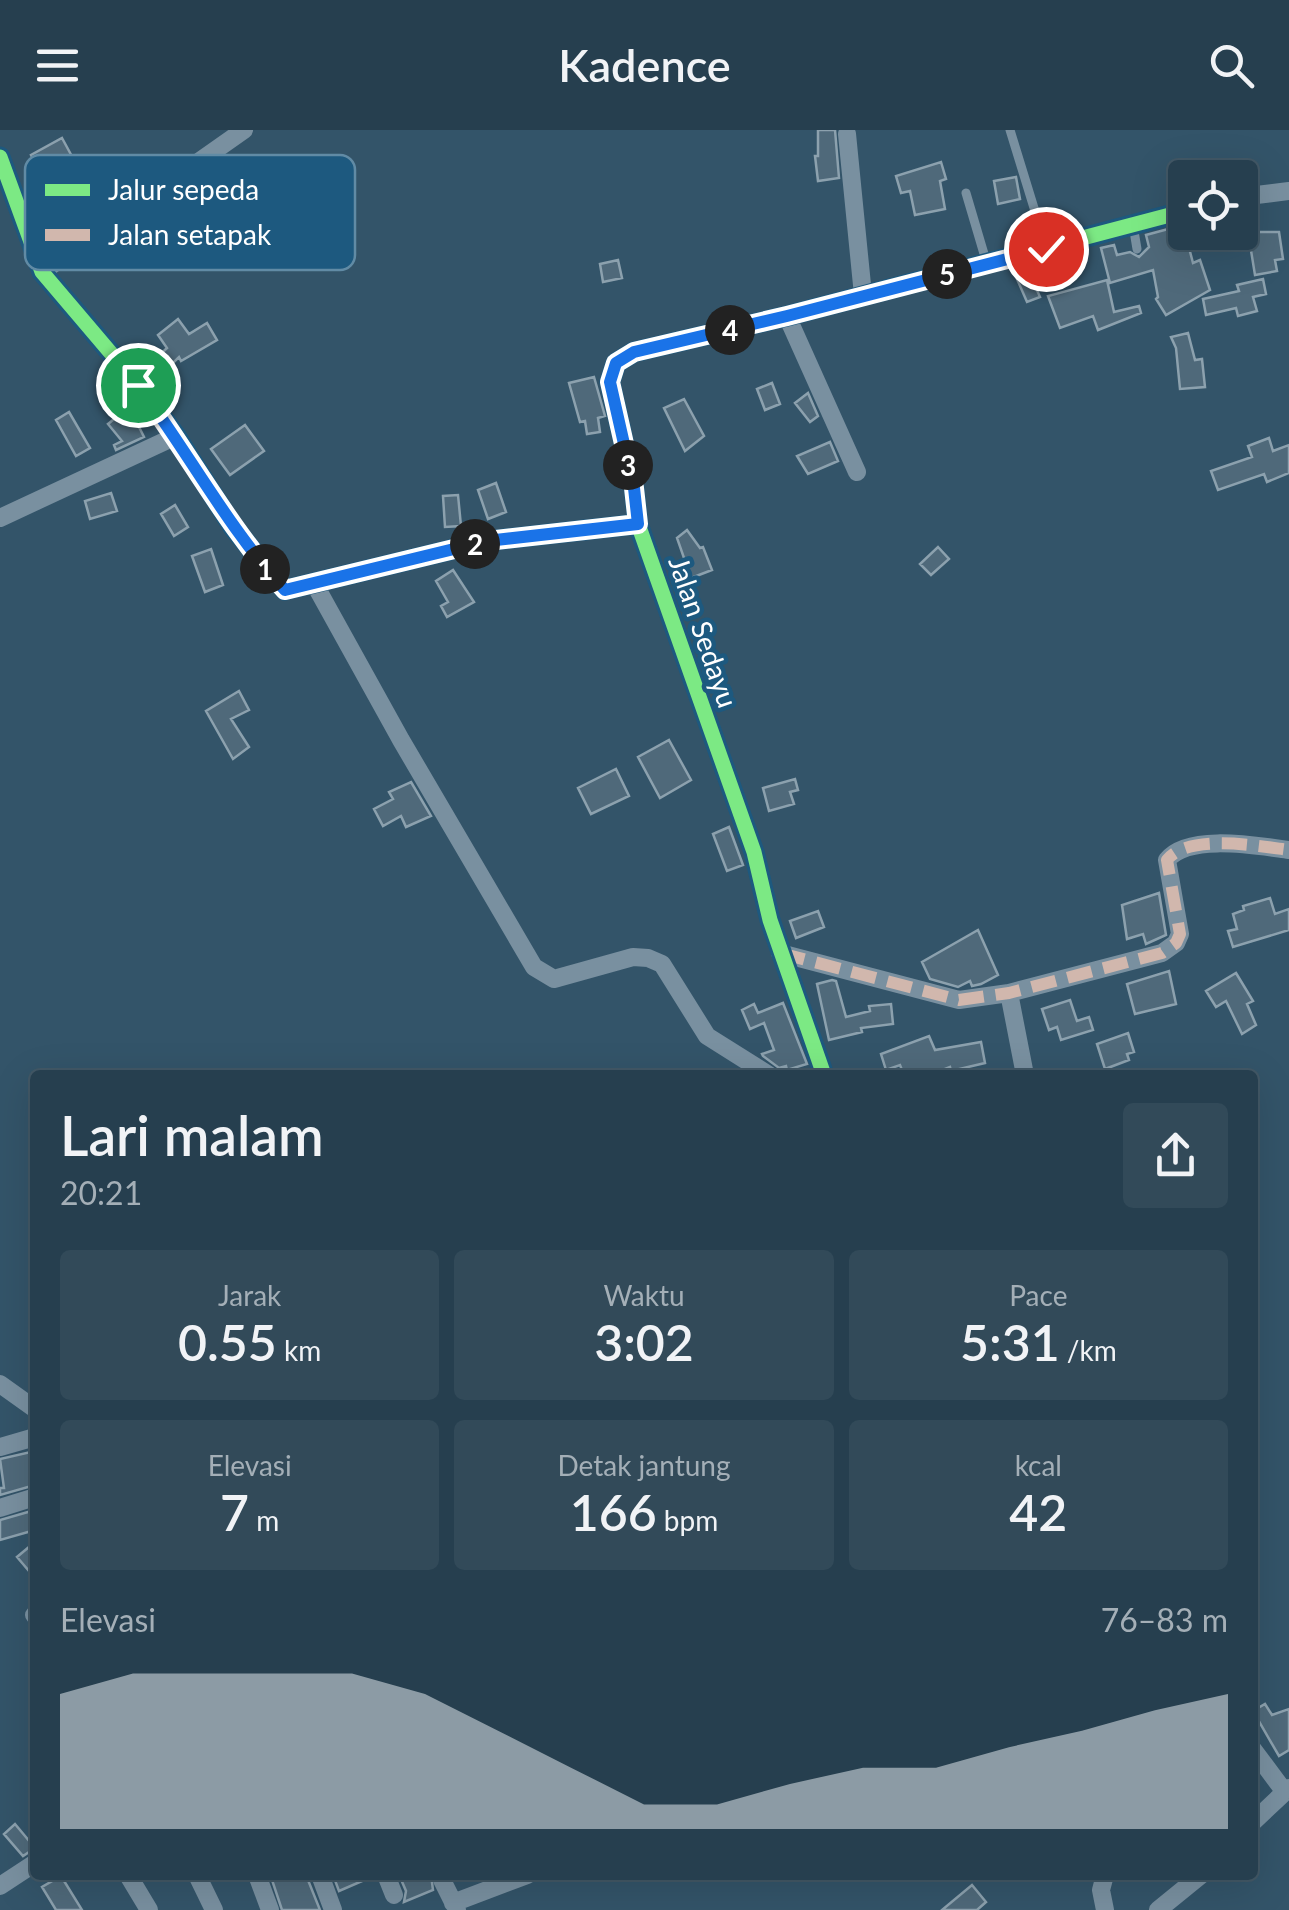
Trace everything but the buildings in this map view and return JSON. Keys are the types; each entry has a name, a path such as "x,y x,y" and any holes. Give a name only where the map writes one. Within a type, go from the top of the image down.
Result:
{"street":[{"path":"208,155 244,130"},
{"path":"847,134 863,295"},
{"path":"0,157 25,225"},
{"path":"1258,194 1289,190"},
{"name":"Jalan Sedayu","path":"822,1070 780,952 754,852 638,524 634,488 610,382 616,363 634,352 1168,216"},
{"path":"45,270 42,272 176,436 233,527 285,590 487,541 638,524"},
{"path":"787,316 857,472"},
{"path":"0,518 176,436"},
{"path":"314,584 534,966 554,978 633,957 662,964 707,1036 761,1070"},
{"path":"780,952 959,1000 1008,993 1172,948 1180,934 1167,860 1182,848 1205,843 1289,850"},
{"path":"1008,993 1024,1070"},
{"path":"0,1384 30,1405"},
{"path":"0,1448 30,1439"},
{"path":"0,1508 30,1499"},
{"path":"1258,1755 1286,1789 1258,1817"},
{"path":"0,1886 30,1866"},
{"path":"131,1880 148,1910"},
{"path":"199,1880 214,1910"},
{"path":"259,1880 270,1910"},
{"path":"322,1880 333,1910"},
{"path":"388,1880 394,1895"},
{"path":"442,1880 456,1906 516,1880"},
{"path":"1104,1880 1101,1890 1105,1910"},
{"path":"1158,1910 1194,1880"}],"lane":[{"path":"1010,130 1046,249"},
{"path":"966,193 987,264"},
{"path":"1133,225 1138,249"}],"marked path":[{"path":"780,953 959,1000 1009,993 1162,953 1176,943 1180,934 1167,860 1177,852 1191,846 1224,843 1289,850"}],"cycle path":[{"path":"0,157 25,225"},
{"path":"822,1070 770,920 754,852 638,524 634,488 610,382 616,363 634,352 787,316 1168,215"},
{"path":"41,270 138,385 176,436 233,527 285,590 487,541 638,524"}],"route":[{"path":"138,385 176,436 233,527 285,590 487,541 638,524 634,488 610,382 616,363 634,352 1046,249"}]}
